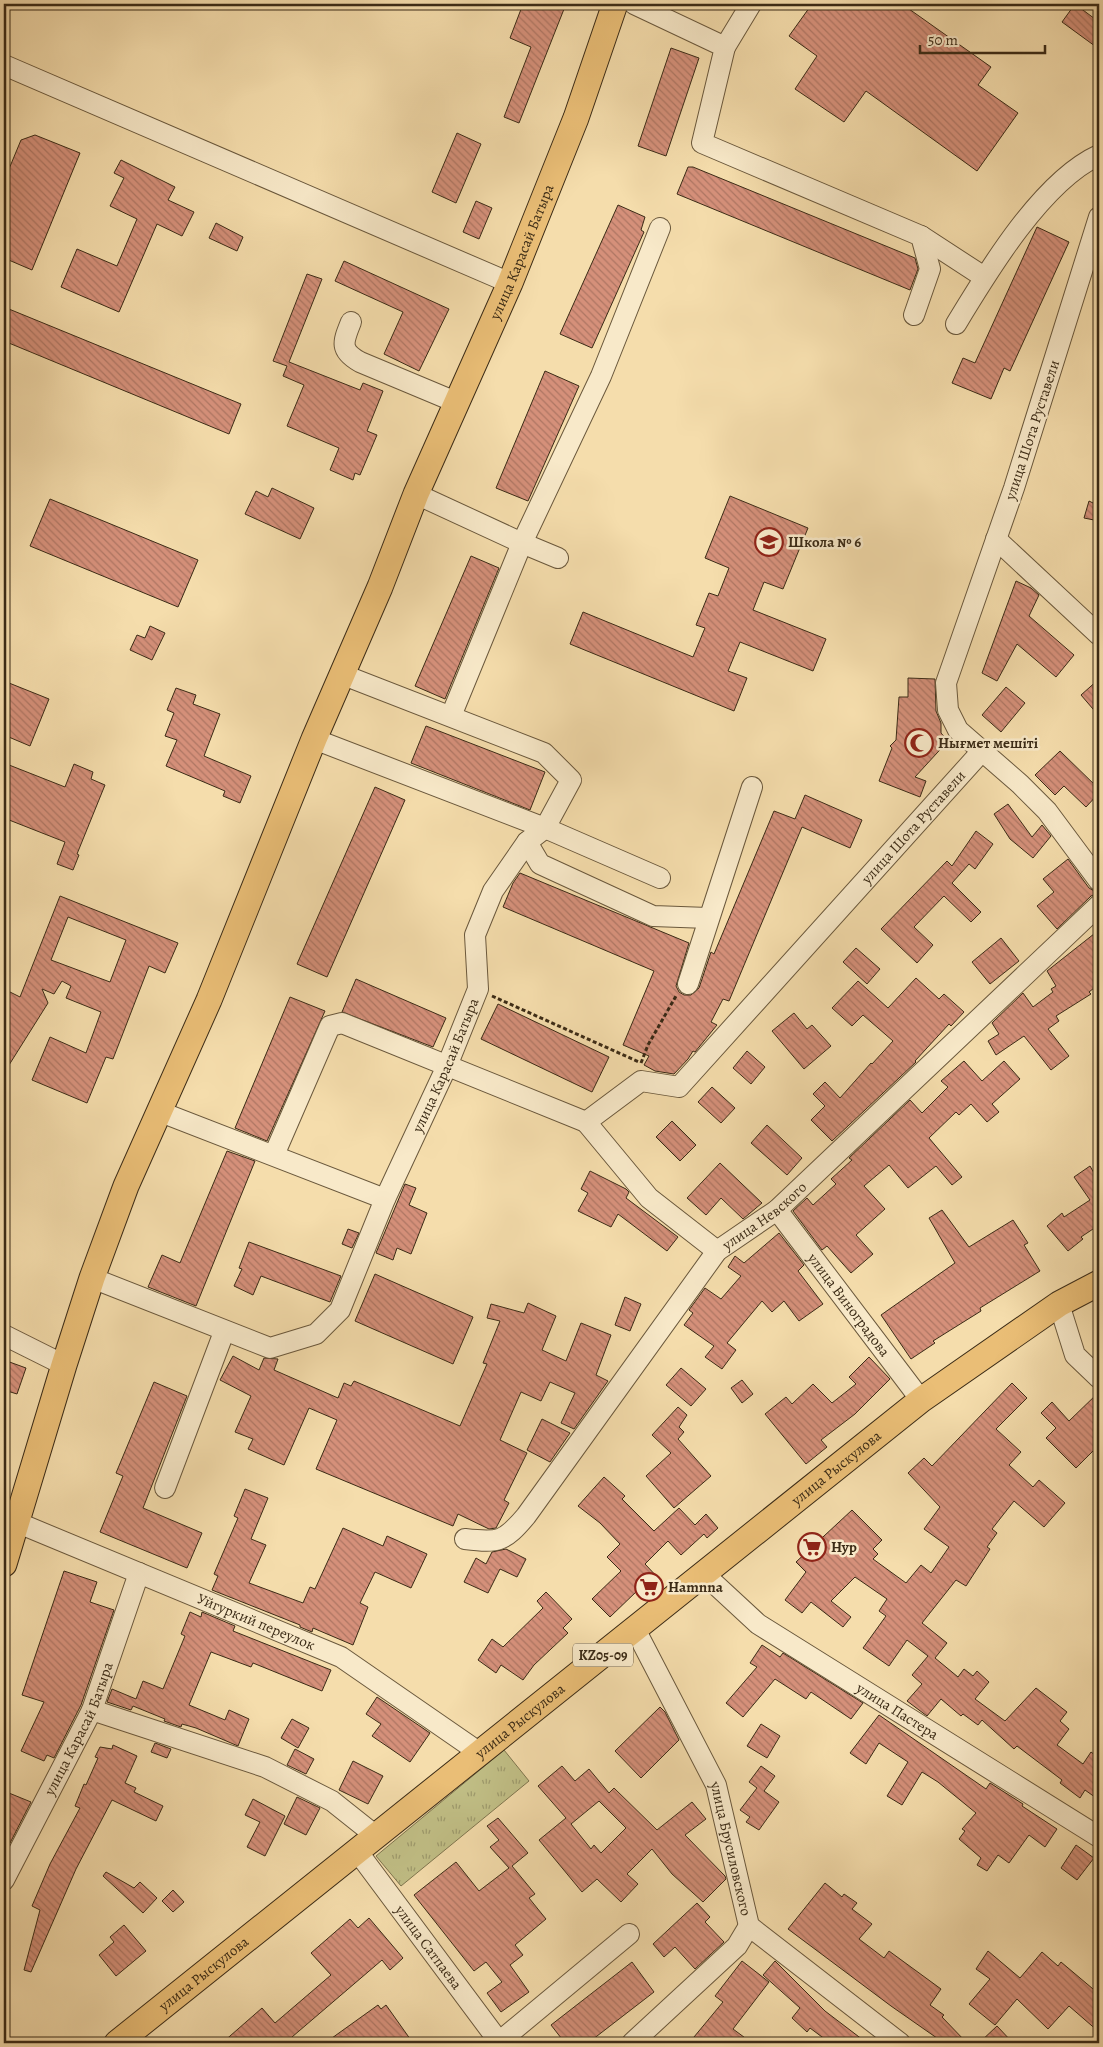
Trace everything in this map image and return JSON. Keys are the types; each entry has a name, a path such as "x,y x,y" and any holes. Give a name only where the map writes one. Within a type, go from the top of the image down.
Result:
{"main road":[{"name":"улица Карасай Батыра","path":"4,1564 92,1278 126,1186 209,1000 314,739 380,587 416,494 510,283 576,118 615,4"},
{"name":"улица Рыскулова","path":"117,2043 921,1400 1059,1304 1099,1283"}],"street":[{"path":"634,4 725,47"},
{"path":"751,4 725,47 702,143 921,236 984,277"},
{"path":"4,65 510,283"},
{"path":"956,324 984,277 1034,209 1076,168 1099,155"},
{"name":"улица Шота Руставели","path":"641,1072 679,1088 982,751 958,730 948,710 946,683 1092,268 1099,217"},
{"path":"450,716 522,543 601,376 660,228"},
{"path":"914,315 930,269 921,236"},
{"path":"351,322 345,337 344,348 350,357 458,403"},
{"path":"416,494 558,558"},
{"path":"996,539 1099,635"},
{"name":"улица Карасай Батыра","path":"92,1278 224,1332 270,1348 316,1334 340,1310 385,1199 447,1066 478,989 475,935 493,891 526,842 545,828 571,780 544,753 341,674"},
{"path":"314,739 545,828 660,878"},
{"path":"982,751 1020,784 1047,811 1099,881"},
{"path":"688,984 752,787"},
{"path":"526,842 540,864 653,916 708,918"},
{"name":"улица Невского","path":"465,1539 487,1542 502,1539 511,1534 526,1516 717,1251 777,1210 1099,905"},
{"path":"274,1154 330,1026 342,1023 586,1122 649,1198 717,1251"},
{"path":"586,1122 641,1072"},
{"path":"158,1111 274,1154 385,1199"},
{"name":"улица Виноградова","path":"777,1210 921,1400"},
{"path":"1059,1304 1075,1355 1099,1378"},
{"path":"165,1488 224,1332"},
{"path":"4,1335 64,1365"},
{"name":"Уйгуркий переулок","path":"16,1522 341,1657 480,1753"},
{"name":"улица Карасай Батыра","path":"4,1880 92,1710 139,1573"},
{"name":"улица Пастера","path":"704,1574 758,1624 1099,1837"},
{"name":"улица Брусиловского","path":"635,1629 716,1785 749,1926 893,2041"},
{"path":"92,1710 264,1767 332,1801 376,1836"},
{"name":"улица Сатпаева","path":"357,1851 500,2043"},
{"path":"632,2043 737,1946 749,1926"},
{"path":"500,2043 629,1934"}],"path":[{"path":"478,989 641,1072 673,999 688,984"}],"green space":[{"path":"504,1750 529,1781 401,1886 376,1856"}],"building":[{"path":"523,4 566,4 519,123 504,117 531,47 510,38"},
{"path":"812,4 902,4 991,67 978,85 1018,113 977,171 866,91 844,122 795,89 817,56 789,36"},
{"path":"1075,4 1099,22 1099,49 1062,22"},
{"path":"671,48 699,58 666,156 638,146"},
{"path":"457,133 481,144 456,203 432,192"},
{"path":"35,135 80,153 32,270 4,258 4,181 21,140"},
{"path":"121,160 175,187 168,200 194,212 182,236 157,224 119,312 61,287 77,249 117,266 137,219 110,206 124,178 114,173"},
{"path":"688,167 693,167 915,258 918,269 910,290 677,194"},
{"path":"476,201 492,208 479,239 463,232"},
{"path":"618,205 645,217 641,230 644,232 592,348 560,334"},
{"path":"216,223 243,237 237,251 209,238"},
{"path":"1037,227 1069,242 1010,371 1004,368 991,399 952,383 963,358 975,363"},
{"path":"344,261 449,309 419,371 384,354 403,312 335,281"},
{"path":"307,274 322,279 289,362 360,390 363,383 383,391 367,431 377,435 360,475 355,473 353,480 330,470 339,448 287,426 304,385 283,376 287,366 273,361"},
{"path":"4,307 241,404 229,434 4,341"},
{"path":"545,371 579,386 528,501 496,488"},
{"path":"272,488 314,508 300,539 245,514 256,491 268,497"},
{"path":"730,496 808,528 783,589 764,582 753,610 826,639 813,671 740,642 728,671 747,678 734,711 570,644 583,612 693,657 705,628 696,625 709,593 718,596 729,568 705,558"},
{"path":"50,499 198,560 178,607 30,546"},
{"path":"1089,501 1099,506 1099,521 1084,518"},
{"path":"471,556 499,568 445,699 415,686"},
{"path":"1016,581 1031,588 1039,595 1029,616 1074,655 1056,677 1017,644 997,681 982,673"},
{"path":"150,626 165,633 152,660 130,650 137,635 145,638"},
{"path":"908,678 935,679 936,711 941,723 941,733 948,741 915,777 926,781 920,797 879,781 892,748 890,746 896,740 899,697 908,697"},
{"path":"1099,679 1099,716 1081,695"},
{"path":"4,681 49,699 30,746 4,735"},
{"path":"1006,687 1025,703 1001,732 982,715"},
{"path":"176,688 196,695 193,704 220,714 204,756 251,776 240,803 223,796 225,791 166,766 177,740 165,736 174,713 167,710"},
{"path":"426,726 545,772 530,810 411,763"},
{"path":"1060,751 1099,789 1099,793 1086,807 1064,786 1055,795 1035,775"},
{"path":"4,763 65,787 74,764 93,772 91,779 105,785 77,854 79,855 73,870 57,864 65,842 4,818"},
{"path":"375,787 405,800 327,977 297,964"},
{"path":"805,795 862,820 850,848 802,827 729,1001 723,999 711,1022 717,1025 674,1074 655,1071 644,1065 649,1056 623,1045 654,971 503,907 513,883 520,873 689,943 676,986 679,992 684,995 691,995 699,988 711,952 714,954 774,811 795,819"},
{"path":"1008,804 1032,837 1042,825 1051,836 1033,858 1010,839 994,814"},
{"path":"976,831 993,844 975,869 969,864 952,883 981,912 971,922 944,896 914,927 933,945 917,963 881,929 947,861 952,866"},
{"path":"1068,859 1089,888 1098,893 1091,896 1057,929 1037,906 1054,892 1043,879"},
{"path":"60,896 178,943 165,973 149,966 113,1059 106,1057 87,1103 32,1080 50,1037 86,1053 101,1012 66,998 71,986 62,981 54,994 42,989 48,1003 4,1073 4,989 20,997","holes":["68,917 126,940 110,982 51,960"]},
{"path":"1099,930 1099,984 1089,992 1091,994 1056,1016 1059,1021 1048,1029 1069,1056 1051,1070 1024,1036 996,1055 988,1041 999,1034 992,1023 1023,993 1033,1007 1053,992 1051,989 1056,986 1047,971"},
{"path":"1001,938 1019,961 990,984 972,962"},
{"path":"856,948 880,969 867,984 843,962"},
{"path":"916,978 939,999 944,994 964,1012 951,1026 949,1024 916,1062 832,1141 811,1120 825,1106 813,1094 825,1082 840,1098 893,1041 863,1015 852,1026 832,1008 858,981 888,1008"},
{"path":"356,979 446,1018 433,1047 342,1012"},
{"path":"290,997 325,1011 267,1141 235,1128"},
{"path":"498,1004 609,1057 592,1092 481,1039"},
{"path":"794,1013 807,1029 812,1025 831,1046 804,1069 772,1031"},
{"path":"747,1051 765,1067 751,1084 733,1068"},
{"path":"964,1061 982,1081 1004,1061 1020,1079 992,1104 999,1112 987,1122 971,1104 959,1115 956,1112 929,1138 962,1177 952,1185 936,1166 908,1188 889,1165 864,1186 885,1209 856,1235 873,1254 851,1273 827,1246 822,1250 793,1211 807,1198 813,1205 836,1184 831,1179 852,1160 849,1158 910,1100 922,1113 948,1087 941,1081"},
{"path":"712,1087 735,1108 721,1123 698,1102"},
{"path":"672,1121 696,1145 680,1161 656,1137"},
{"path":"767,1125 802,1158 787,1175 751,1143"},
{"path":"227,1151 255,1161 196,1306 148,1287 162,1255 180,1263"},
{"path":"720,1163 762,1203 743,1219 721,1198 706,1215 687,1198"},
{"path":"1090,1166 1094,1173 1099,1169 1099,1225 1081,1237 1083,1239 1068,1251 1047,1226 1062,1213 1064,1217 1090,1200 1074,1177"},
{"path":"590,1171 626,1189 629,1192 626,1198 678,1237 667,1251 618,1214 611,1227 578,1211 588,1193 581,1189"},
{"path":"405,1184 416,1188 409,1205 427,1213 411,1254 397,1248 393,1260 376,1253"},
{"path":"942,1210 969,1247 1013,1220 1028,1243 1024,1245 1040,1271 980,1308 981,1311 933,1341 935,1343 911,1359 881,1315 955,1263 929,1218"},
{"path":"348,1229 359,1233 352,1248 342,1244"},
{"path":"779,1233 804,1265 798,1271 823,1304 799,1321 784,1301 772,1312 762,1301 727,1343 736,1350 722,1369 705,1357 714,1346 684,1325 693,1313 689,1310 705,1288 721,1299 741,1276 728,1267 735,1256 744,1263"},
{"path":"249,1242 341,1276 330,1302 261,1276 253,1295 234,1286 242,1269 239,1268"},
{"path":"375,1274 473,1317 453,1364 355,1321"},
{"path":"625,1297 641,1304 630,1331 615,1325"},
{"path":"528,1303 556,1316 542,1350 566,1361 581,1323 611,1335 596,1375 608,1381 574,1429 561,1423 575,1393 550,1382 541,1401 521,1392 500,1440 527,1453 504,1500 509,1503 496,1528 489,1529 458,1514 453,1526 316,1469 337,1420 309,1408 284,1465 248,1449 253,1439 235,1432 251,1396 220,1380 233,1356 259,1370 264,1358 278,1359 274,1370 338,1398 344,1383 351,1386 354,1381 460,1426 487,1364 483,1363 500,1321 487,1318 491,1304 524,1313"},
{"path":"869,1357 890,1379 855,1414 821,1440 827,1447 806,1464 765,1414 786,1397 792,1404 813,1384 832,1403 856,1384 849,1377"},
{"path":"4,1360 26,1368 17,1394 4,1390"},
{"path":"681,1368 706,1389 691,1406 666,1385"},
{"path":"742,1380 753,1394 742,1403 731,1388"},
{"path":"154,1382 187,1396 143,1508 202,1533 187,1568 100,1532 123,1476 116,1473"},
{"path":"1012,1383 1027,1398 996,1429 1021,1452 1009,1465 1033,1487 1039,1480 1065,1503 1044,1527 1014,1501 992,1529 997,1533 987,1547 990,1549 966,1586 956,1580 922,1623 947,1643 935,1658 958,1677 964,1669 973,1676 977,1671 989,1682 975,1699 1005,1721 1036,1688 1067,1712 1060,1721 1069,1729 1057,1745 1083,1764 1091,1752 1099,1758 1099,1800 1085,1790 1080,1798 1060,1783 1062,1780 1017,1746 1014,1749 982,1720 978,1725 963,1714 961,1716 941,1699 927,1716 907,1701 922,1684 912,1675 928,1656 907,1640 889,1666 863,1648 886,1616 879,1611 887,1599 855,1577 831,1601 851,1617 843,1627 811,1602 802,1613 785,1600 806,1572 796,1562 852,1510 882,1540 873,1549 878,1554 873,1559 906,1583 921,1565 931,1573 949,1547 924,1529 940,1507 908,1473 924,1458 932,1466"},
{"path":"1099,1392 1099,1445 1076,1468 1046,1438 1056,1428 1041,1413 1052,1402 1069,1421"},
{"path":"678,1407 687,1415 679,1427 684,1432 678,1439 711,1476 674,1508 646,1476 671,1453 652,1435"},
{"path":"542,1419 570,1433 550,1462 527,1450"},
{"path":"604,1477 625,1496 622,1499 654,1531 679,1508 695,1525 706,1514 718,1528 707,1538 704,1534 681,1555 668,1541 645,1564 660,1580 643,1595 638,1590 610,1617 592,1599 621,1571 607,1557 620,1544 600,1523 578,1506"},
{"path":"245,1489 268,1498 251,1539 266,1545 249,1583 303,1603 310,1587 315,1589 343,1528 383,1546 387,1536 427,1554 411,1588 375,1572 360,1603 368,1607 353,1645 313,1628 312,1632 300,1627 300,1625 212,1590 218,1576 214,1574 238,1518 234,1516"},
{"path":"506,1549 526,1559 517,1577 500,1569 488,1593 464,1582 476,1558 486,1564 492,1552"},
{"path":"64,1571 97,1582 90,1602 114,1610 81,1705 54,1758 47,1755 44,1761 21,1751 44,1702 22,1695"},
{"path":"546,1592 572,1619 563,1628 568,1633 534,1665 523,1680 501,1665 496,1673 478,1660 492,1639 503,1647 543,1608 537,1601"},
{"path":"190,1612 201,1617 202,1612 235,1626 233,1631 331,1670 322,1691 253,1663 251,1667 211,1652 189,1705 225,1720 229,1710 249,1719 238,1746 196,1728 182,1724 181,1727 164,1721 165,1719 133,1706 131,1710 107,1702 112,1689 136,1699 143,1681 163,1689 185,1636 181,1634"},
{"path":"762,1645 780,1657 783,1653 863,1703 851,1719 811,1692 806,1699 775,1679 743,1717 726,1703 757,1667 750,1663"},
{"path":"377,1697 430,1733 410,1762 372,1736 381,1724 366,1714"},
{"path":"660,1707 665,1712 679,1740 641,1778 615,1751"},
{"path":"879,1715 986,1789 990,1783 1057,1829 1045,1847 1029,1835 1009,1863 998,1855 987,1871 977,1865 981,1858 959,1839 965,1831 962,1829 976,1813 938,1782 922,1772 902,1805 887,1796 908,1762 879,1743 866,1764 850,1753"},
{"path":"292,1719 309,1728 298,1748 281,1738"},
{"path":"761,1724 780,1736 767,1758 747,1746"},
{"path":"155,1743 171,1749 167,1758 151,1752"},
{"path":"113,1745 137,1756 125,1783 136,1788 134,1792 163,1806 156,1821 112,1800 76,1869 31,1972 24,1970 40,1910 32,1906 50,1864 80,1808 75,1806 98,1758 95,1757 100,1747 112,1749"},
{"path":"295,1749 314,1759 306,1774 287,1765"},
{"path":"353,1761 383,1776 368,1804 339,1790"},
{"path":"562,1766 575,1781 589,1769 609,1793 614,1788 657,1830 692,1802 706,1819 685,1835 726,1879 703,1902 672,1874 652,1849 627,1874 638,1884 621,1902 597,1879 582,1892 539,1840 566,1818 538,1786","holes":["599,1801 626,1828 601,1853 594,1845 591,1849 571,1824"]},
{"path":"761,1766 775,1776 764,1791 779,1802 759,1830 746,1822 750,1817 740,1810 757,1788 749,1782"},
{"path":"4,1791 31,1802 10,1843 4,1840"},
{"path":"297,1797 320,1808 306,1835 284,1824"},
{"path":"253,1799 285,1816 265,1856 247,1847 260,1822 245,1815"},
{"path":"498,1818 528,1853 512,1866 535,1894 529,1898 546,1919 515,1945 523,1955 510,1965 529,1992 501,2012 487,1993 502,1982 486,1962 474,1971 414,1895 456,1862 479,1891 509,1868 490,1847 499,1840 487,1826"},
{"path":"1076,1845 1094,1858 1077,1880 1061,1868"},
{"path":"106,1872 134,1888 140,1882 157,1898 143,1913 103,1876"},
{"path":"825,1883 842,1897 844,1894 857,1903 852,1909 872,1924 859,1939 884,1958 889,1951 941,1989 930,2005 944,2015 942,2017 967,2043 944,2043 788,1929"},
{"path":"173,1890 184,1902 173,1912 162,1901"},
{"path":"697,1903 710,1917 705,1922 724,1942 695,1969 675,1947 664,1957 653,1944"},
{"path":"369,1918 403,1958 390,1970 382,1960 285,2043 222,2043 262,2008 275,2023 331,1975 311,1953 350,1919 358,1928"},
{"path":"124,1925 146,1951 116,1976 99,1955 114,1942 110,1937"},
{"path":"988,1951 1020,1978 1042,1952 1058,1966 1061,1962 1099,1994 1099,2032 1069,2006 1048,2029 1017,1999 995,2025 969,2004 990,1979 976,1969"},
{"path":"742,1961 769,1982 733,2029 752,2043 689,2043 723,2002 715,1996"},
{"path":"775,1961 825,2011 867,2043 830,2043 810,2028 807,2032 792,2018 800,2008 763,1975"},
{"path":"632,1962 654,1992 588,2043 565,2043 551,2025"},
{"path":"378,2005 381,2009 386,2005 413,2043 325,2043"},
{"path":"997,2026 1013,2043 979,2043"}],"place":[{"name":"Школа № 6","path":"769,542"},
{"name":"Нығмет мешіті","path":"919,743"},
{"name":"Hyp","path":"812,1547"},
{"name":"Hamnna","path":"649,1587"}]}
